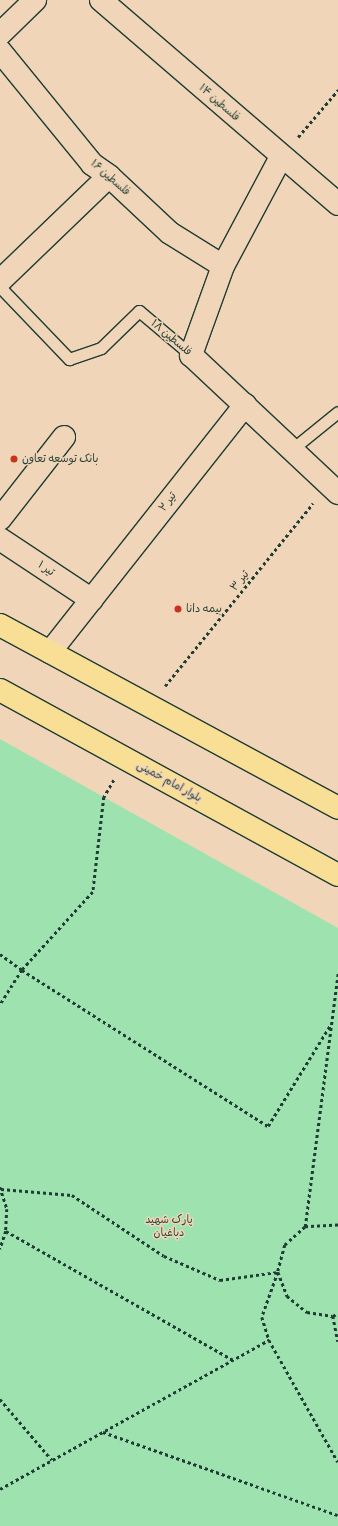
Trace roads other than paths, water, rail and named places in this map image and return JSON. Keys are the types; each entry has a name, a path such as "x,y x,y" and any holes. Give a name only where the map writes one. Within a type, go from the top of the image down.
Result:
{"main road":[{"path":"0,625 338,808"},
{"name":"بلوار امام خمینی","path":"0,690 338,875"}],"street":[{"path":"0,34 34,0"},
{"name":"فلسطین ۱۴","path":"101,0 281,157 338,204"},
{"name":"فلسطین ۱۶","path":"0,51 92,164 109,176 170,233 223,266"},
{"path":"191,355 223,266 281,157"},
{"path":"0,281 109,176"},
{"name":"فلسطین ۱۸","path":"191,355 333,489"},
{"name":"تیر ۲","path":"50,652 245,405"},
{"path":"0,519 64,437"},
{"name":"تیر ۱","path":"0,539 92,600"}],"lane":[{"name":"فلسطین ۱۸","path":"0,287 69,359 101,348 139,311 191,355"},
{"path":"291,450 338,412"}],"place":[{"name":"بانک توسعه تعاون","path":"14,459"},
{"name":"بیمه دانا","path":"178,609"}],"park label":[{"name":"پارک شهید دباغیان","path":"169,1227"}]}
